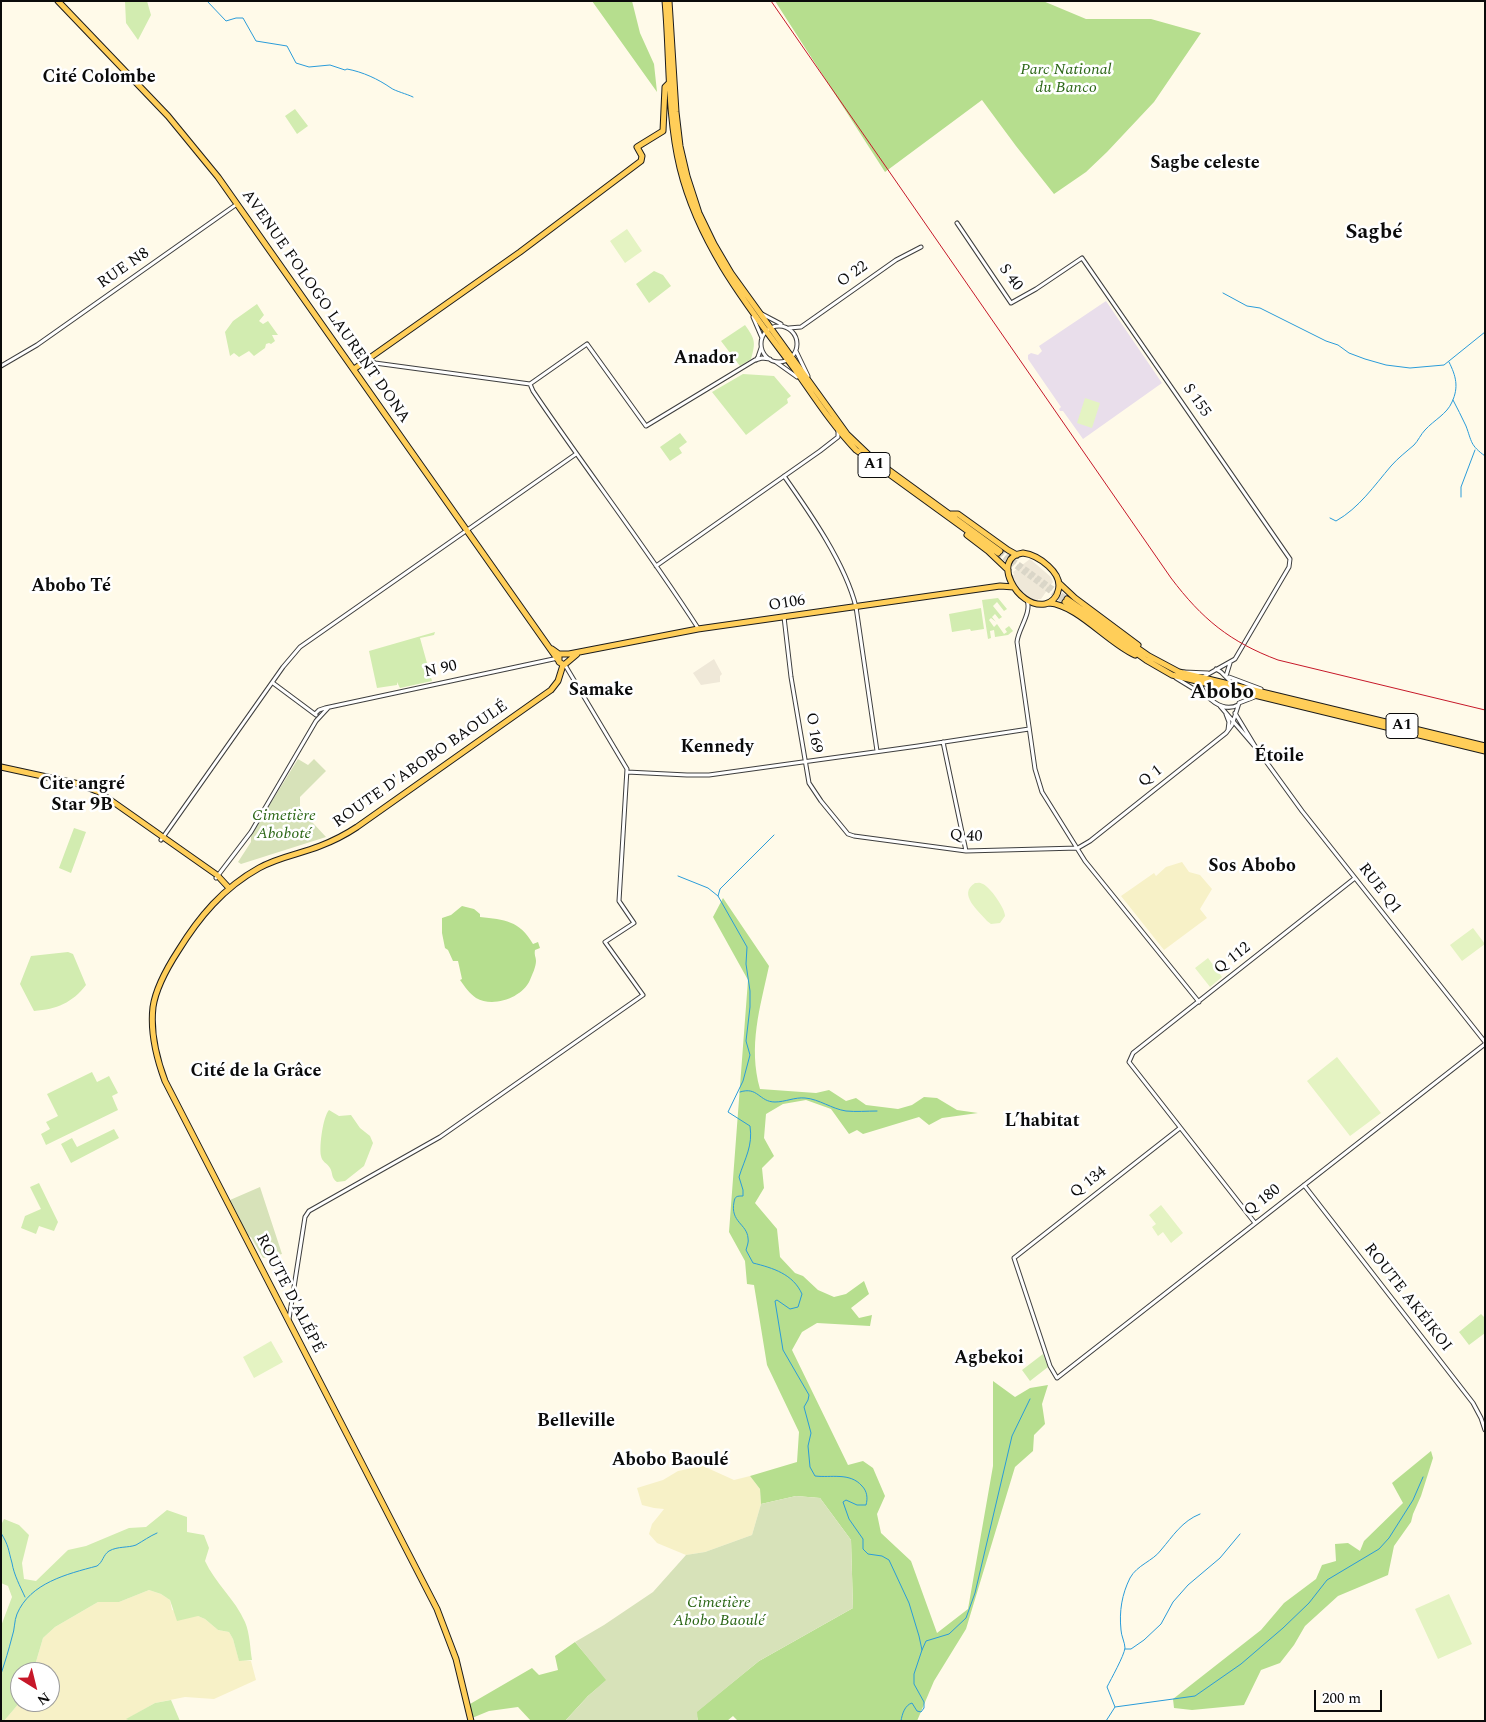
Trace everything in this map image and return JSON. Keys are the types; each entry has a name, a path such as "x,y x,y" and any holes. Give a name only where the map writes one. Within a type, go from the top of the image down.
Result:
{"main road":[{"name":"AVENUE FOLOGO LAURENT DONA","path":"58,1 168,116 202,156 552,652 563,660"},
{"path":"664,1 676,148 691,203 713,252 749,306 789,359"},
{"path":"669,1 680,146 695,203 714,244 731,273 760,313 768,329"},
{"path":"354,370 509,262 643,163 645,158 638,147 663,131 665,87 670,82"},
{"path":"749,306 753,317"},
{"name":"A1","path":"789,359 837,428 856,450 999,552"},
{"name":"A1","path":"789,359 812,386 847,434 864,451 950,517"},
{"path":"864,451 878,456"},
{"path":"1008,570 982,546 956,527 950,517 958,514 1017,555 1028,554 1042,560 1051,569 1059,583 1075,598 1139,646 1148,658"},
{"path":"1017,555 1010,561 1009,577 1014,588 1027,600 1037,604 1056,604 1071,611 1126,650 1148,658"},
{"path":"1000,586 1009,577"},
{"path":"1048,603 1057,594 1059,583"},
{"name":"O106","path":"563,660 580,652 698,629 1000,586 1014,588"},
{"name":"A1","path":"1066,601 1172,675 1201,680"},
{"name":"AVENUE FOLOGO LAURENT DONA","path":"548,645 563,660"},
{"name":"A1","path":"1148,658 1238,697 1259,696 1485,751"},
{"name":"ROUTE D'ABOBO BAOULÉ","path":"229,888 248,874 272,862 329,843 357,827 551,690 558,683 563,660"},
{"name":"A1","path":"1238,697 1263,691 1485,746"},
{"path":"1,768 79,784 99,792 229,888"},
{"path":"1,768 90,792 112,804 162,838"},
{"name":"ROUTE D'ALÉPÉ","path":"229,888 196,923 168,968 158,989 153,1006 153,1038 159,1064 288,1322 436,1609 456,1658 471,1721"}],"street":[{"name":"RUE N8","path":"1,366 24,354 237,203"},
{"name":"S 40","path":"957,223 1011,303 1082,258"},
{"name":"O 22","path":"801,327 896,260 921,247"},
{"name":"S 155","path":"1082,258 1290,559 1289,568 1235,659 1230,663"},
{"path":"760,313 783,326 789,328 801,327 796,351 812,386"},
{"path":"753,317 762,338 762,348 765,355 803,381"},
{"path":"762,338 768,329 783,326"},
{"path":"789,328 797,339"},
{"path":"368,359 375,363 530,384 587,344 646,426 755,360 762,358 780,362 789,359 796,351"},
{"path":"755,360 762,348"},
{"path":"530,384 576,454 656,566 698,629"},
{"path":"656,566 838,437 837,428"},
{"path":"162,838 272,683 300,647 576,454"},
{"path":"784,476 817,525 851,587 856,607 876,751"},
{"path":"1027,600 1029,605 1017,642 1035,769 1042,792 1090,867 1199,1002"},
{"path":"1027,613 1031,607 1037,604"},
{"name":"O 169","path":"784,617 804,760 810,785 848,834 854,836"},
{"path":"548,660 552,652"},
{"name":"N 90","path":"318,714 329,708 548,660 563,660"},
{"path":"288,1322 305,1216 309,1211 440,1137 643,996 605,942 634,923 619,900 626,765 563,660"},
{"path":"1210,698 1203,690 1201,680 1208,673 1230,663"},
{"path":"1230,663 1226,676 1238,697"},
{"path":"1216,669 1226,676 1263,691"},
{"path":"1179,672 1208,673"},
{"name":"RUE Q1","path":"1172,675 1220,705 1233,720 1354,878 1485,1043"},
{"path":"216,877 251,832 316,721 318,714 272,683"},
{"path":"1238,697 1259,696"},
{"path":"1220,705 1231,708 1238,697"},
{"name":"Q 1","path":"1078,848 1090,841 1228,731 1233,720 1238,697"},
{"name":"RUE Q1","path":"1235,712 1257,749"},
{"path":"1226,713 1229,724 1228,731 1240,730"},
{"path":"627,772 710,775 1029,729"},
{"path":"943,742 966,851"},
{"name":"Q 40","path":"854,836 966,851 1078,848"},
{"name":"Q 112","path":"1180,1128 1128,1062 1133,1053 1354,878"},
{"name":"Q 180","path":"1056,1378 1485,1043"},
{"path":"1180,1128 1255,1223"},
{"name":"Q 134","path":"1056,1378 1050,1366 1014,1258 1180,1128"},
{"name":"ROUTE AKÉIKOI","path":"1304,1185 1473,1403 1483,1417 1485,1430"}],"shaded area":[{"path":"1106,301 1162,383 1083,439 1063,411 1060,411 1061,407 1028,359 1028,355 1031,353 1038,355 1042,351 1039,346"},
{"path":"1030,559 1051,577 1053,582 1041,599 1038,599 1038,602 1022,593 1011,575 1014,575 1013,572"},
{"path":"714,659 722,674 720,682 701,685 693,673"},
{"path":"1182,862 1189,872 1200,875 1212,889 1200,909 1207,918 1164,950 1121,896 1154,873 1156,876 1166,867"},
{"path":"703,1466 734,1480 750,1476 760,1489 761,1504 752,1535 705,1552 686,1555 657,1543 649,1534 652,1524 664,1509 642,1505 637,1488 663,1480 678,1471"},
{"path":"149,1590 161,1594 170,1600 172,1610 198,1616 205,1619 218,1630 229,1632 239,1660 251,1661 256,1680 214,1699 185,1697 155,1703 127,1719 130,1721 4,1721 12,1712 60,1712 60,1662 36,1662 43,1638 55,1627 98,1602 119,1602"}],"green space":[{"path":"125,1 147,1 151,15 138,40 126,23"},
{"path":"592,1 632,1 640,33 654,64 657,92"},
{"name":"Parc National du Banco","path":"775,1 1043,1 1086,19 1151,19 1201,33 1154,102 1086,172 1054,194 982,100 885,172"},
{"path":"295,109 308,126 297,134 285,116"},
{"path":"627,229 642,251 625,263 610,241"},
{"path":"654,271 663,275 671,286 649,303 636,284"},
{"path":"257,304 264,315 259,321 263,324 268,321 278,335 272,335 275,341 271,344 266,344 265,348 254,356 249,351 239,357 234,353 230,356 225,332 233,321"},
{"path":"745,325 753,337 754,348 751,359 740,366 721,341"},
{"path":"743,374 774,376 791,396 787,399 788,403 746,435 712,392"},
{"path":"1085,398 1100,403 1092,428 1077,423"},
{"path":"680,433 687,442 679,448 682,453 670,461 660,447"},
{"path":"998,598 1007,609 1004,611 997,602 993,606 1002,617 999,619 995,614 992,617 996,622 991,618 989,620 994,627 997,624 1004,634 1007,632 1005,629 1009,626 1013,631 1008,635 995,637 994,630 990,631 991,638 988,639 982,600"},
{"path":"981,608 984,629 952,632 949,614"},
{"path":"435,632 434,635 420,638 432,681 400,688 397,682 397,685 377,688 369,651"},
{"name":"Cimetière Aboboté","path":"298,759 308,765 314,759 326,771 300,797 300,809 326,837 241,864 238,862 251,842 251,835"},
{"path":"74,828 86,832 71,873 59,868"},
{"path":"975,883 986,886 1000,903 1005,916 1000,923 991,924 971,902 968,892"},
{"path":"723,898 769,966 759,1012 755,1042 755,1058 760,1089 816,1093 829,1090 846,1101 856,1098 866,1105 898,1109 912,1105 924,1097 937,1098 957,1110 978,1113 942,1118 929,1125 919,1117 863,1134 857,1130 849,1134 831,1109 806,1100 783,1104 766,1114 764,1138 774,1156 762,1168 764,1188 755,1203 777,1229 780,1257 795,1273 803,1276 818,1290 834,1297 846,1294 864,1281 869,1294 851,1308 859,1318 872,1315 870,1326 817,1323 802,1332 792,1350 848,1465 863,1461 873,1468 885,1496 877,1514 881,1533 911,1561 937,1633 968,1609 993,1466 993,1381 1015,1397 1030,1388 1048,1385 1042,1404 1045,1424 1034,1435 1033,1451 1015,1467 966,1629 934,1681 917,1721 738,1721 733,1716 727,1721 698,1721 696,1712 759,1661 853,1608 851,1540 820,1498 796,1496 761,1504 760,1489 750,1476 797,1462 799,1432 767,1365 754,1285 747,1284 745,1261 729,1232 748,980 713,917"},
{"path":"462,906 474,909 480,914 480,917 511,923 522,930 533,944 538,942 540,948 535,950 536,963 534,971 521,992 498,1001 483,1001 471,994 460,980 462,979 458,961 453,961 448,950 445,948 442,918 451,915"},
{"path":"1473,928 1485,944 1462,961 1450,945"},
{"path":"68,952 73,954 86,985 69,1001 57,1007 34,1011 20,984 31,956"},
{"path":"1208,958 1222,977 1210,987 1195,968"},
{"path":"1337,1057 1381,1113 1350,1136 1307,1081"},
{"path":"92,1072 97,1082 109,1076 118,1093 112,1096 118,1110 46,1145 41,1134 50,1129 46,1122 58,1116 47,1094"},
{"path":"329,1110 339,1116 351,1115 360,1128 370,1136 373,1143 364,1166 345,1181 337,1182 335,1180 330,1168 322,1160 321,1156 322,1132"},
{"path":"114,1129 119,1138 71,1163 61,1144 72,1138 77,1147"},
{"path":"39,1183 58,1222 54,1231 39,1226 36,1234 21,1228 25,1216 41,1209 30,1187"},
{"path":"260,1187 282,1254 263,1258 251,1237 248,1236 230,1200"},
{"path":"1161,1205 1183,1233 1171,1243 1163,1232 1158,1236 1152,1227 1156,1224 1149,1215"},
{"path":"1481,1314 1485,1318 1485,1333 1469,1345 1459,1332"},
{"path":"271,1341 283,1362 254,1378 243,1357"},
{"path":"1043,1354 1048,1367 1030,1381 1022,1370"},
{"path":"1431,1451 1433,1458 1421,1496 1411,1522 1394,1546 1388,1575 1338,1596 1305,1626 1294,1645 1280,1663 1261,1670 1244,1705 1192,1710 1174,1708 1173,1699 1261,1630 1284,1603 1316,1579 1322,1565 1336,1561 1335,1544 1348,1543 1360,1551 1364,1541 1403,1503 1392,1483"},
{"name":"Cimetière Abobo Baoulé","path":"796,1496 820,1498 851,1540 853,1608 759,1661 697,1712 698,1721 565,1721 606,1680 575,1642 653,1592 686,1555 705,1552 752,1535 761,1504"},
{"path":"167,1510 187,1517 187,1532 204,1535 209,1548 205,1561 245,1622 252,1660 239,1661 229,1632 218,1630 205,1619 198,1616 177,1621 170,1600 161,1594 149,1590 119,1602 98,1602 55,1627 43,1638 36,1662 10,1662 10,1712 12,1712 4,1721 1,1721 1,1626 12,1597 8,1586 1,1583 1,1525 4,1519 19,1525 29,1535 22,1563 24,1579 36,1581 68,1550 86,1546 129,1528 146,1527"},
{"path":"1449,1594 1472,1644 1438,1659 1415,1609"},
{"path":"575,1642 607,1680 588,1696 565,1721 531,1721 518,1707 489,1711 472,1718 470,1704 532,1668 539,1675 558,1670 555,1656"},
{"path":"171,1700 180,1721 130,1721 126,1719 155,1703"}],"waterway":[{"path":"207,1 226,21 243,18 256,41 287,46 296,63 309,67 330,65 359,72 413,97"},
{"path":"1223,293 1247,306 1260,308 1326,341 1338,345 1349,353 1386,365 1410,368 1444,365 1485,332"},
{"path":"1330,518 1336,521 1352,510 1394,463 1414,445 1425,430 1447,410 1454,397 1456,386 1455,377 1449,362"},
{"path":"1453,400 1472,443 1485,456"},
{"path":"1461,497 1461,487 1475,450"},
{"path":"774,835 720,889 718,896 747,947 746,964 750,991 746,1041 750,1055 743,1081 728,1112 750,1126 751,1133 748,1152 739,1177 743,1196 736,1197 733,1209 736,1218 747,1233 746,1250 753,1263 782,1273 793,1281 802,1294 798,1307 790,1309 777,1300 775,1301 783,1350 809,1395 804,1407 811,1433 808,1446 810,1467 815,1476 846,1477 864,1488 867,1495 866,1505 857,1505 846,1500 843,1502 849,1519 863,1539 863,1549 868,1554 882,1556 889,1560 909,1603 922,1650 914,1674 914,1684 924,1702 924,1708 921,1712 917,1711 912,1703 910,1704 904,1710 901,1721"},
{"path":"678,876 708,888 718,896"},
{"path":"740,1092 751,1091 765,1100 775,1102 805,1098 846,1111 877,1111"},
{"path":"922,1650 926,1641 949,1634 966,1618 975,1593 1012,1436 1030,1399"},
{"path":"1115,1707 1195,1696 1241,1664 1309,1603 1327,1580 1379,1549 1389,1538 1413,1500 1423,1477"},
{"path":"1106,1721 1115,1707 1107,1687 1125,1648 1120,1616 1127,1584 1133,1574 1158,1554 1183,1525 1200,1514"},
{"path":"1,1533 7,1545 14,1572 25,1597"},
{"path":"1,1674 13,1634 15,1619 23,1603 31,1595 51,1581 97,1566 109,1551 136,1545 157,1533"},
{"path":"1125,1649 1131,1649 1144,1640 1161,1624 1173,1602 1188,1585 1220,1558 1240,1534"}],"tunnel":[{"path":"1000,551 1067,599"},
{"path":"998,553 1065,602"}],"railway":[{"path":"771,1 1171,578 1194,606 1231,637 1278,660 1485,710"}],"district":[{"name":"Cité Colombe","path":"99,78"},
{"name":"Sagbe celeste","path":"1205,164"},
{"name":"Sagbé","path":"1374,234"},
{"name":"Anador","path":"705,359"},
{"name":"Abobo Té","path":"71,587"},
{"name":"Samake","path":"601,691"},
{"name":"Abobo","path":"1222,694"},
{"name":"Kennedy","path":"717,748"},
{"name":"Étoile","path":"1279,757"},
{"name":"Cite angré Star 9B","path":"82,795"},
{"name":"Sos Abobo","path":"1252,867"},
{"name":"Cité de la Grâce","path":"256,1072"},
{"name":"L’habitat","path":"1042,1122"},
{"name":"Agbekoi","path":"989,1359"},
{"name":"Belleville","path":"576,1422"},
{"name":"Abobo Baoulé","path":"670,1461"}]}
